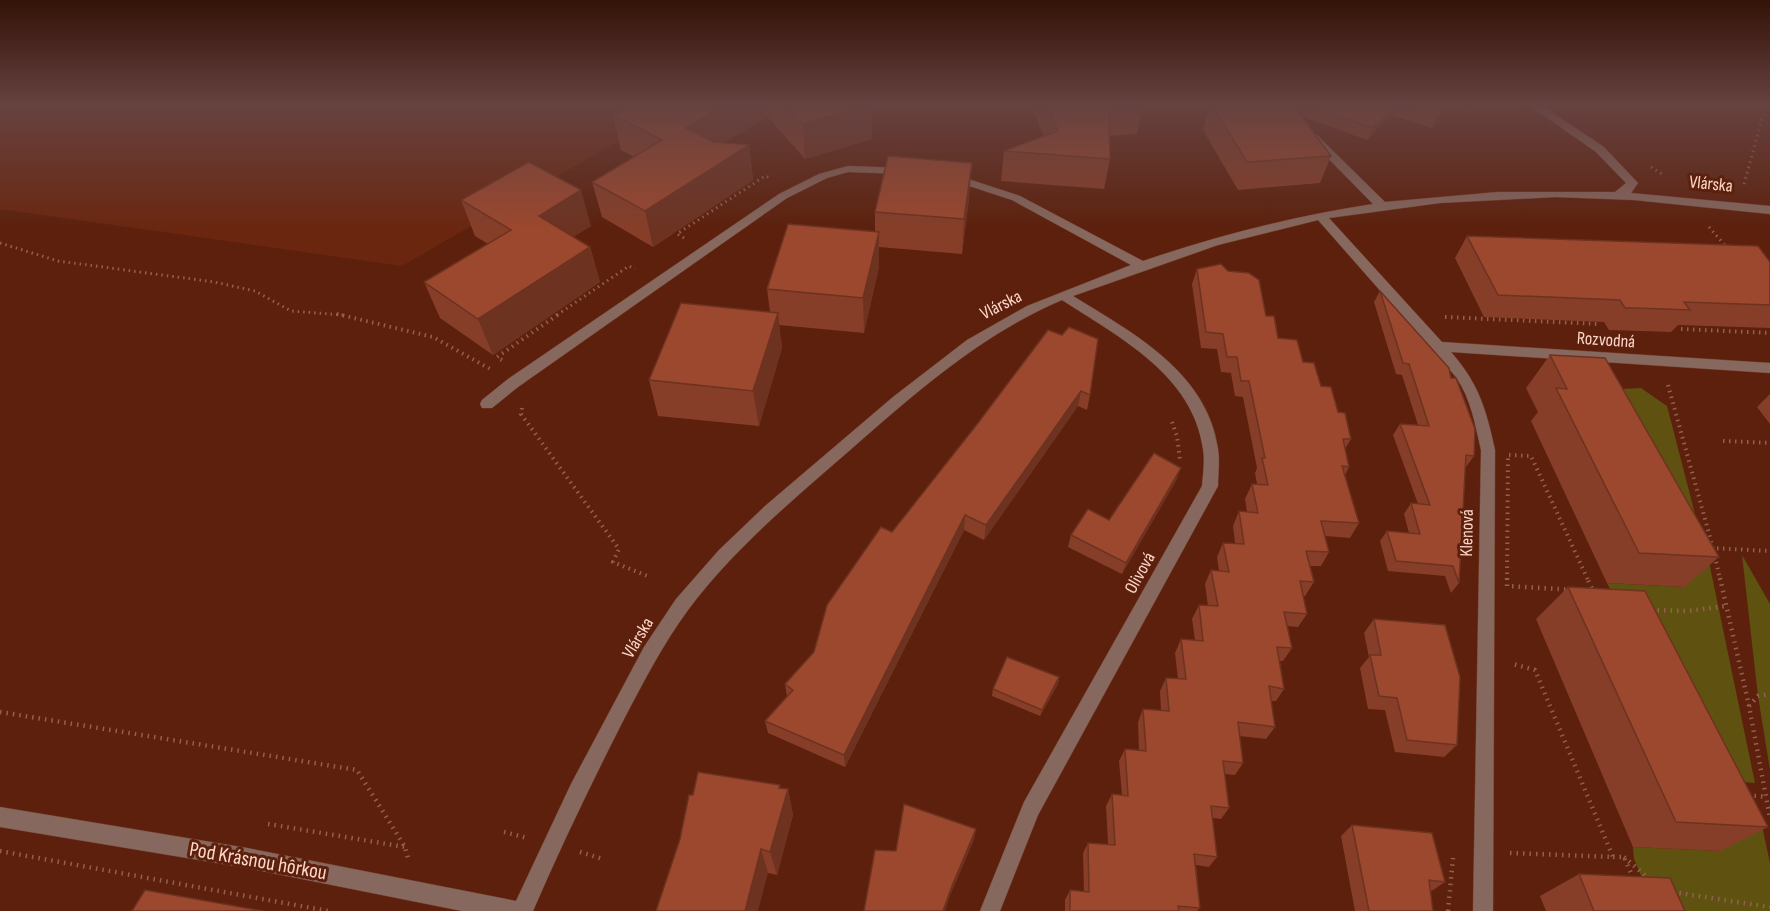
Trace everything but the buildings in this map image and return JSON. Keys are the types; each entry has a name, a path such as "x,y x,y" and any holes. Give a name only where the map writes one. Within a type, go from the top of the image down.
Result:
{"street":[{"path":"1324,148 1381,205"},
{"path":"1597,148 1612,158 1632,183 1627,190 1616,196"},
{"path":"487,404 783,196 823,176 848,169 947,176 1016,198 1142,265"},
{"name":"Vlárska","path":"522,911 557,834 625,698 663,632 703,577 756,522 928,375 995,328 1063,295 1142,265 1241,234 1320,215 1381,205 1470,197 1616,196 1770,210"},
{"name":"Klenová","path":"1320,215 1472,387 1480,411 1488,450 1483,911"},
{"name":"Olivová","path":"990,911 1031,809 1210,486 1214,462 1210,437 1200,407 1179,379 1151,353 1063,295"},
{"name":"Rozvodná","path":"1439,347 1770,368"},
{"name":"Pod Krásnou hôrkou","path":"0,817 247,858 514,911"}],"path":[{"path":"1744,185 1754,148"},
{"path":"1688,201 1734,256"},
{"path":"0,243 58,261 214,282 255,291 291,312 337,314 433,337 500,374"},
{"path":"1437,316 1599,324"},
{"path":"1681,329 1770,333"},
{"path":"1665,375 1713,548 1749,706 1770,818"},
{"path":"524,403 521,414 619,549 613,562 650,577"},
{"path":"1171,419 1177,436 1180,460"},
{"path":"1723,441 1770,443"},
{"path":"1593,591 1530,456 1508,454 1507,586 1600,592"},
{"path":"1703,547 1770,551"},
{"path":"1641,609 1688,611 1726,606"},
{"path":"1507,663 1535,670 1613,856"},
{"path":"1749,706 1758,696 1770,694"},
{"path":"0,712 357,771 405,847 268,824"},
{"path":"1745,795 1766,796"},
{"path":"0,851 328,911"},
{"path":"1448,911 1453,851"},
{"path":"1510,852 1624,857 1640,873 1657,884"},
{"path":"1624,857 1638,890"},
{"path":"1667,889 1677,893 1770,908"}],"shaded area":[{"path":"0,148 607,148 402,266 0,209"},
{"path":"1641,388 1667,406 1701,537 1579,391"},
{"path":"1742,555 1770,604 1770,770 1758,696"},
{"path":"1708,557 1755,783 1706,779 1607,583 1683,587"},
{"path":"1698,805 1758,807 1770,863 1770,911 1656,911 1634,859 1633,847 1720,851"}]}
